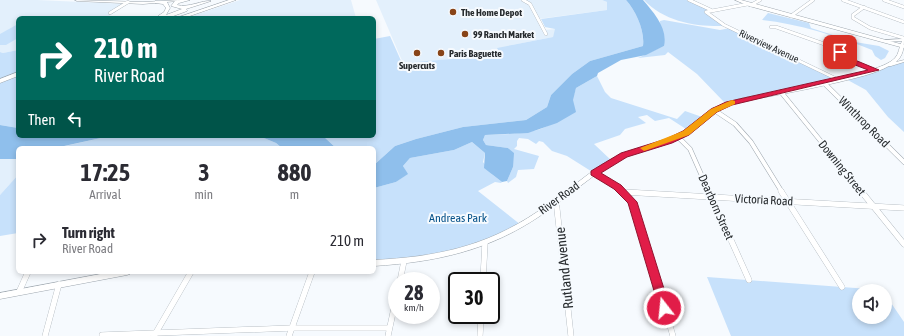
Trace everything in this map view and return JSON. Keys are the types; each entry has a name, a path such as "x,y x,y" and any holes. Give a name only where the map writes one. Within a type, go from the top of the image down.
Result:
{"highway":[{"path":"160,0 165,3 168,8 166,13 162,16"},
{"path":"188,0 178,2 173,6 187,7 211,1"},
{"path":"176,16 220,0"},
{"path":"185,16 234,0"},
{"path":"170,16 211,1"},
{"path":"0,78 16,72"},
{"path":"0,81 16,75"}],"main road":[{"path":"77,0 128,2 178,0"},
{"path":"737,0 750,5 884,41 903,48"},
{"path":"872,38 903,48"},
{"path":"884,41 904,40"},
{"name":"River Road","path":"376,263 404,262 445,255 485,243 522,225 594,173 620,157 678,137 694,128 714,110 737,101 839,80 876,70 897,59 901,54 904,40"},
{"path":"886,66 904,62"},
{"path":"0,296 116,274"}],"street":[{"path":"523,0 530,4 546,34"},
{"path":"689,0 711,10 750,5 760,0"},
{"path":"791,16 812,0"},
{"path":"843,0 904,22"},
{"path":"884,0 904,7"},
{"path":"110,13 128,2"},
{"path":"864,7 853,15 855,20 871,28 904,40"},
{"name":"Riverview Avenue","path":"711,10 707,10 707,13 724,25 839,80"},
{"path":"771,27 776,27 830,46 848,59 876,70"},
{"name":"Winthrop Road","path":"824,83 904,162"},
{"name":"Downing Street","path":"781,92 904,244"},
{"path":"714,110 731,121 746,136 842,287"},
{"name":"Dearborn Street","path":"678,137 690,149 749,280"},
{"path":"594,173 624,192 635,208 673,336"},
{"name":"Victoria Road","path":"624,192 904,208"},
{"name":"Rutland Avenue","path":"556,200 571,336"},
{"path":"483,272 485,243"},
{"path":"402,272 404,262"},
{"path":"19,292 27,274"},
{"path":"154,335 190,274"},
{"path":"289,336 311,274"},
{"path":"45,336 59,284"},
{"path":"388,336 391,324"},
{"path":"480,336 481,324"},
{"path":"102,335 154,335 292,328 390,328"}],"shaded area":[{"path":"0,0 127,4 109,16 16,16 16,50 3,53 0,52"},
{"path":"240,0 351,0 355,16 192,16"},
{"path":"376,0 602,0 607,2 607,10 538,19 544,30 556,29 553,37 512,45 500,55 403,63"},
{"path":"0,159 16,159 16,177 0,195"}],"green space":[{"path":"602,0 626,0 639,22 643,34 643,46 590,61 572,74 551,95 547,107 526,120 463,127 416,139 395,146 376,163 376,146 334,146 325,138 376,138 376,39 390,36 402,63 500,55 497,48 553,37 555,29 545,27 541,19 607,10 607,2"},
{"path":"644,0 689,0 711,10 706,12 726,26 682,22 661,13"},
{"path":"768,13 809,23 811,28 855,42 879,46 889,51 885,58 881,60 875,56 872,50 845,40 818,31 762,20"},
{"path":"664,20 720,30 730,28 839,80 737,101 734,100 724,102 697,74 668,52 665,55 638,58 664,46 660,21"},
{"path":"16,25 16,39 6,45 0,45 0,34"},
{"path":"16,50 16,128 0,125 0,52 3,53"},
{"path":"904,61 904,132 888,117 866,90 844,78"},
{"path":"597,76 605,92 611,98 677,119 685,111 705,118 689,131 669,118 655,121 647,115 638,117 646,123 625,129 620,135 594,144 612,161 594,173 567,156 552,151 543,142 539,141 536,144 528,139 519,138 517,141 517,146 514,149 539,156 534,169 518,170 516,177 508,183 507,181 513,167 513,153 508,148 486,145 483,140 485,135 515,134 541,129 562,115 570,104 576,88"},
{"path":"101,138 264,138 280,146 65,146"},
{"name":"Andreas Park","path":"472,142 485,153 483,162 493,175 502,182 495,182 478,191 521,225 460,251 376,263 376,187 396,182 407,174 403,166 410,158 454,150"},
{"path":"16,177 16,233 0,236 0,195"},
{"path":"707,277 852,288 852,324 892,324 892,304 904,322 904,336 731,336"}],"water":[{"path":"626,0 643,0 656,16 662,27 665,39 664,46 646,55 621,60 576,88 573,100 576,112 557,123 528,133 485,135 483,140 486,145 508,148 514,153 513,167 507,181 502,182 484,168 485,153 472,142 454,150 410,158 403,166 408,174 396,182 376,187 376,163 395,146 463,127 526,120 547,107 551,95 572,74 590,61 643,46 643,34 633,10"},
{"path":"0,125 16,128 16,138 101,138 64,146 16,146 16,159 0,159"},
{"path":"264,138 325,138 334,146 280,146"}],"slow traffic":[{"path":"644,148 669,141 686,133 694,128 714,110 732,102"}],"place":[{"name":"The Home Depot","path":"453,12"},
{"name":"99 Ranch Market","path":"465,34"},
{"name":"Supercuts","path":"417,53"},
{"name":"Paris Baguette","path":"441,53"}],"route":[{"path":"664,308 632,202 624,192 594,173 616,158 669,141 686,133 694,128 714,110 729,103 839,80 876,70 852,61 844,57 840,52"}]}
